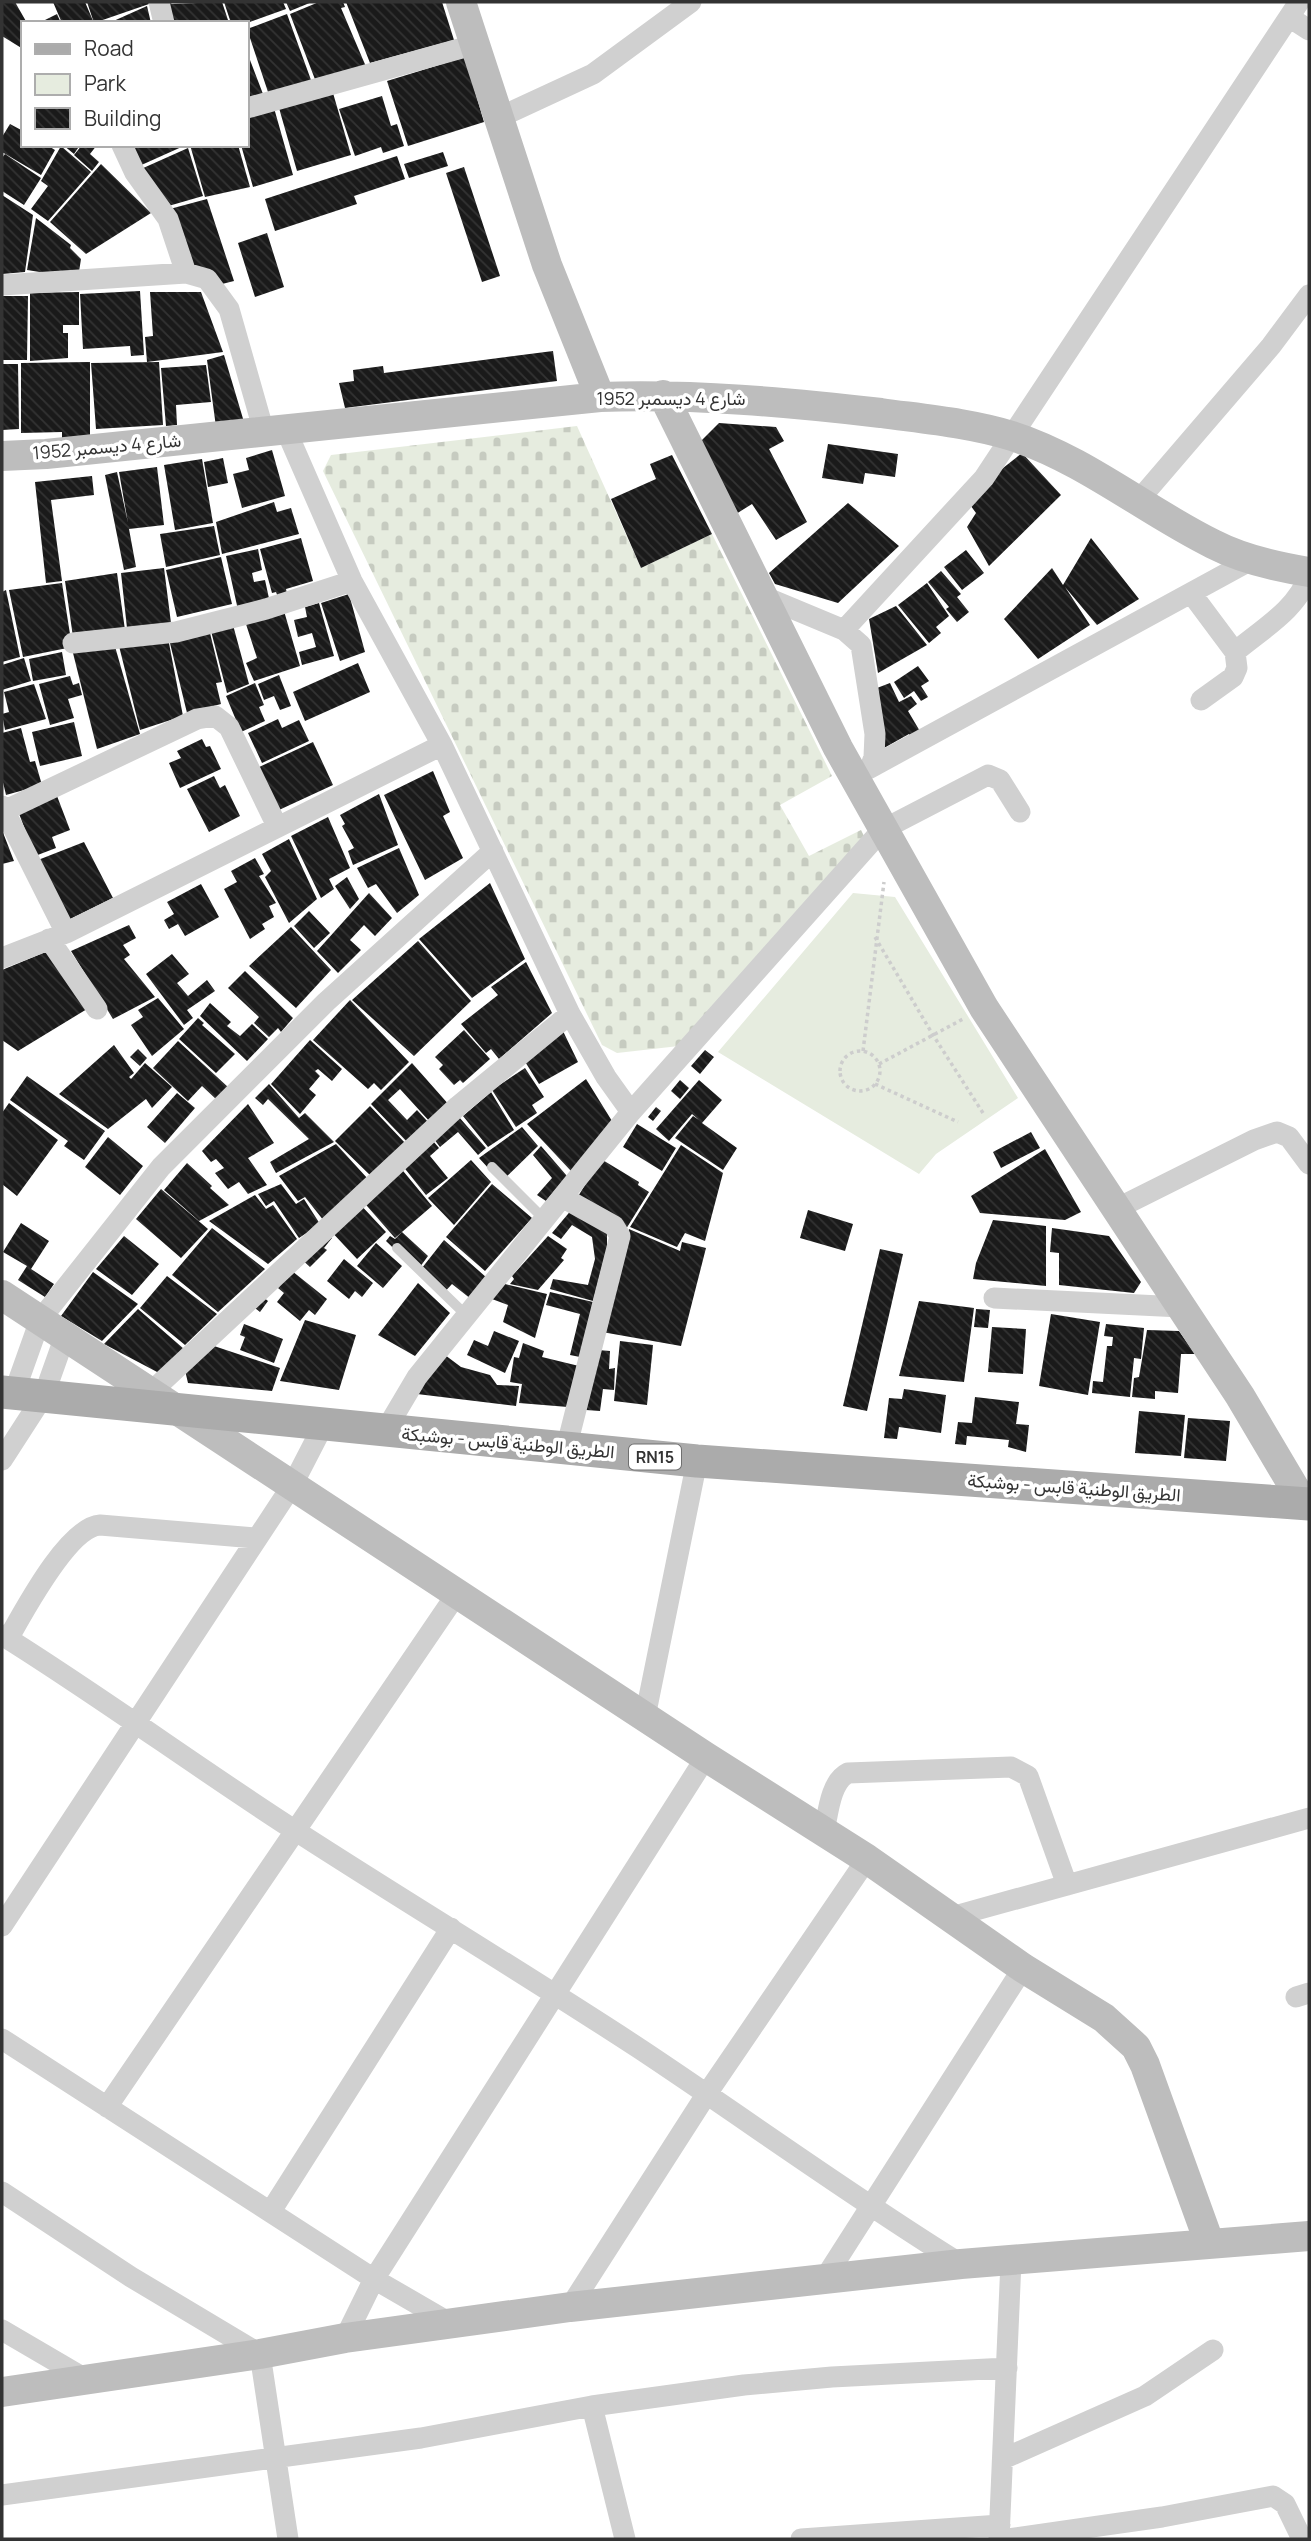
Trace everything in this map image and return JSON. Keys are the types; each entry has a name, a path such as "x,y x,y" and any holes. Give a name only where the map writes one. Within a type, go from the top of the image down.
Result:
{"main road":[{"name":"الطريق الوطنية قابس - بوشبكة","path":"20,1394 182,1412 325,1422 385,1432 696,1461 1307,1504"}],"street":[{"path":"159,2 164,21"},
{"path":"461,2 551,275 600,397"},
{"path":"498,118 593,74 691,2"},
{"path":"844,631 984,478 1294,9 1309,30"},
{"path":"248,108 473,45"},
{"path":"123,147 135,173 168,219 186,273"},
{"path":"2,285 186,273 207,279 229,309 275,431 352,582 442,745 570,1014 606,1077 631,1112"},
{"path":"1138,501 1271,346 1309,295"},
{"path":"663,395 760,595 862,772 886,836 984,1008 1240,1396 1307,1504"},
{"name":"شارع 4 ديسمبر 1952","path":"2,456 46,454 600,397 663,395 774,400 915,418 1012,436 1138,501 1214,545 1309,574"},
{"path":"862,772 1253,559"},
{"path":"1235,652 1288,609 1304,590 1309,574"},
{"path":"73,643 176,632 265,609 352,582"},
{"path":"1191,593 1235,652 1237,668 1233,677 1201,700"},
{"path":"760,595 844,631 861,645 876,748 862,772"},
{"path":"97,1009 58,936 4,808 197,719 215,716 229,727 277,826"},
{"path":"2,958 58,936 442,745"},
{"path":"385,1432 417,1377 631,1112 886,836 988,775 1000,780 1020,812"},
{"path":"20,1394 53,1328 161,1167 326,1002 493,851"},
{"path":"151,1392 447,1115 570,1014"},
{"path":"606,1077 654,1087"},
{"path":"1116,1209 1254,1140 1277,1132 1289,1137 1309,1164"},
{"path":"562,1197 614,1226 620,1236 566,1449"},
{"path":"2,1295 706,1757 867,1858 1024,1968 1104,2018 1136,2047 1209,2242"},
{"path":"993,1298 1181,1307"},
{"path":"2,1460 20,1394 53,1328"},
{"path":"2,1926 135,1720 293,1484 325,1422"},
{"path":"645,1717 696,1461"},
{"path":"256,1538 100,1525 88,1527 45,1577 5,1637 135,1720 297,1832 555,1994 868,2207 961,2264"},
{"path":"107,2107 297,1832 458,1592"},
{"path":"345,2338 374,2279 706,1757"},
{"path":"824,1832 838,1781 848,1773 1011,1767 1028,1776 1067,1885"},
{"path":"951,1917 1309,1818"},
{"path":"570,2307 706,2095 867,1858"},
{"path":"271,2211 451,1928"},
{"path":"825,2278 868,2207 1024,1968"},
{"path":"5,2048 107,2107 374,2279 450,2323"},
{"path":"2,2192 131,2277 260,2354"},
{"path":"2,2392 260,2354 345,2338 570,2307 961,2264 1309,2236"},
{"path":"1002,2535 1011,2261"},
{"path":"2,2330 84,2378"},
{"path":"1003,2459 1145,2396 1213,2350"},
{"path":"260,2354 288,2539"},
{"path":"2,2495 421,2438 592,2406 793,2380 1007,2368"},
{"path":"592,2406 625,2539"},
{"path":"801,2539 1002,2535 1162,2517 1273,2496 1285,2504 1302,2539"}],"lane":[{"path":"492,1167 544,1219"},
{"path":"397,1248 466,1315"}],"path":[{"path":"863,1051 886,836"},
{"path":"875,937 983,1114"},
{"path":"879,1064 984,1008"},
{"path":"876,1084 864,1090 855,1090 841,1078 841,1068 845,1057 853,1052 863,1051 879,1064"},
{"path":"876,1084 879,1064"},
{"path":"876,1084 958,1122"}],"green space":[{"path":"577,426 641,568 712,534 832,776 780,805 809,856 861,830 864,836 688,1045 617,1053 602,1045 323,471 331,455"},
{"path":"853,893 895,897 1018,1098 936,1154 919,1174 718,1052"}],"building":[{"path":"2,2 15,2 26,21 21,21 21,48 2,36"},
{"path":"53,2 85,2 93,21 61,21"},
{"path":"87,2 149,4 100,21 93,21"},
{"path":"168,2 222,2 228,21 173,21"},
{"path":"224,2 283,2 286,9 248,23 230,21"},
{"path":"286,2 312,2 290,11"},
{"path":"319,2 343,2 345,7 341,8 367,69 316,82 290,14"},
{"path":"346,2 442,2 454,40 370,63"},
{"path":"147,6 151,21 113,21"},
{"path":"57,14 60,21 43,21"},
{"path":"287,14 311,80 269,95 248,29"},
{"path":"248,55 263,94 248,99"},
{"path":"465,57 484,122 408,146 387,81"},
{"path":"333,93 351,155 297,171 279,108"},
{"path":"382,96 391,126 397,124 404,146 383,153 381,147 355,156 339,109"},
{"path":"274,108 293,175 253,187 242,147 248,147 248,116"},
{"path":"10,124 21,130 21,147 50,147 55,150 41,175 2,152 2,137"},
{"path":"60,147 91,172 48,221 31,209 48,186 41,181"},
{"path":"65,147 79,147 74,154"},
{"path":"80,147 95,147 90,154 99,162 92,171 74,155"},
{"path":"128,147 182,147 137,167"},
{"path":"191,147 239,147 250,187 205,197"},
{"path":"188,148 203,196 165,207 141,169"},
{"path":"443,152 448,166 409,178 404,164"},
{"path":"5,154 41,178 24,205 2,191 2,158"},
{"path":"397,156 405,179 354,196 357,204 275,231 265,199"},
{"path":"101,164 151,213 86,254 50,222"},
{"path":"464,167 500,276 482,282 446,173"},
{"path":"2,195 33,215 25,272 2,274"},
{"path":"207,199 234,281 218,285 192,273 166,210"},
{"path":"36,218 71,245 70,248 81,259 78,278 27,270"},
{"path":"267,233 284,287 255,297 238,243"},
{"path":"140,291 144,355 131,356 130,346 83,349 80,294"},
{"path":"79,292 79,325 63,325 63,333 68,333 68,358 30,361 30,293"},
{"path":"150,292 201,292 223,352 147,362 145,337 153,336"},
{"path":"2,296 28,296 27,360 2,360"},
{"path":"553,351 557,381 345,408 339,383 354,381 353,370 383,366 384,373"},
{"path":"224,355 244,422 216,427 207,360"},
{"path":"90,362 90,438 62,438 62,432 21,433 21,363"},
{"path":"159,362 163,425 96,429 91,363"},
{"path":"2,364 18,364 19,429 2,430"},
{"path":"206,365 211,402 176,405 177,425 166,426 161,368"},
{"path":"719,423 776,427 784,441 769,449 807,522 776,540 752,504 736,514 700,442"},
{"path":"828,444 898,454 895,477 865,473 863,484 822,478"},
{"path":"272,450 285,496 242,508 233,474 249,470 246,458"},
{"path":"1022,453 1061,495 989,566 967,527 976,513 965,498"},
{"path":"672,455 712,534 641,568 611,499 656,479 650,464"},
{"path":"223,458 228,483 208,487 204,462"},
{"path":"202,459 213,523 175,530 164,465"},
{"path":"157,467 164,525 129,529 136,567 124,570 105,475 117,472 128,523 119,472"},
{"path":"92,476 94,495 51,500 62,581 46,583 35,482"},
{"path":"274,502 277,512 291,508 299,534 222,554 216,522"},
{"path":"848,503 899,546 838,603 775,584 769,573"},
{"path":"214,526 220,555 166,567 160,534"},
{"path":"301,538 313,581 286,589 287,594 278,597 276,592 272,593 260,549"},
{"path":"1091,538 1139,599 1097,625 1065,587 1090,625 1038,659 1004,619 1052,568 1063,585"},
{"path":"258,549 262,570 252,573 254,582 265,580 270,603 238,610 226,556"},
{"path":"966,550 984,573 962,590 944,567"},
{"path":"221,557 232,604 177,617 166,570"},
{"path":"164,568 171,623 127,628 121,573"},
{"path":"941,571 961,594 957,597 969,612 957,622 946,609 949,607 928,582"},
{"path":"117,573 125,630 73,637 65,581"},
{"path":"62,583 72,647 23,657 9,590"},
{"path":"927,583 949,616 936,627 941,633 929,643 898,605"},
{"path":"6,590 20,657 2,662 2,592"},
{"path":"349,594 365,652 340,661 321,603"},
{"path":"319,603 334,656 302,665 299,652 316,647 312,633 298,637 294,620 307,617 305,607"},
{"path":"896,606 927,645 878,673 869,619"},
{"path":"284,611 300,666 254,681 246,663 257,658 245,621"},
{"path":"233,625 249,684 227,693 211,631"},
{"path":"209,629 222,682 216,683 221,704 187,713 169,639"},
{"path":"168,638 183,716 140,730 119,646"},
{"path":"114,643 140,734 97,749 72,649"},
{"path":"62,652 66,675 33,681 29,659"},
{"path":"24,658 31,681 2,690 2,665"},
{"path":"358,663 370,692 305,721 293,692"},
{"path":"918,666 929,681 921,686 928,697 921,701 914,691 904,698 894,682"},
{"path":"279,675 291,706 280,710 274,696 264,700 258,684"},
{"path":"70,676 73,685 79,683 82,695 68,699 74,718 50,725 39,684"},
{"path":"255,683 264,705 259,707 265,721 241,732 226,696"},
{"path":"890,683 899,702 911,696 917,704 908,711 921,733 911,737 909,734 884,748 877,688"},
{"path":"34,684 46,719 5,730 2,714 9,712 4,692"},
{"path":"278,719 282,728 299,720 309,741 262,763 248,733"},
{"path":"74,722 82,756 40,766 32,732"},
{"path":"21,728 30,762 35,761 42,785 6,795 2,778 2,733"},
{"path":"202,739 206,747 210,746 221,769 180,788 169,763 181,758 177,751"},
{"path":"313,742 333,785 279,810 257,768"},
{"path":"433,771 450,812 443,816 463,858 425,880 384,795"},
{"path":"214,776 220,788 225,785 240,816 209,832 187,789"},
{"path":"379,794 398,845 353,865 348,851 354,848 342,826 345,824 340,815"},
{"path":"57,796 70,830 52,837 56,848 35,856 18,811"},
{"path":"328,817 350,868 329,879 334,889 321,898 291,836"},
{"path":"2,830 14,861 2,864"},
{"path":"289,839 317,899 289,923 265,877 271,871 262,854"},
{"path":"84,842 113,898 68,920 38,860"},
{"path":"399,848 419,895 397,913 376,884 368,888 357,868"},
{"path":"255,858 264,874 259,876 276,903 269,906 274,917 262,924 265,929 250,939 224,889 237,882 231,871"},
{"path":"347,877 359,899 350,909 335,886"},
{"path":"490,883 525,959 472,998 419,939"},
{"path":"201,884 219,917 185,936 178,924 169,929 164,920 174,914 167,902"},
{"path":"369,893 392,918 375,936 364,925 350,940 361,950 338,973 317,951"},
{"path":"309,911 330,933 314,948 294,926"},
{"path":"129,925 136,938 123,945 130,955 124,959 155,997 113,1019 71,951"},
{"path":"291,927 331,970 296,1008 249,966"},
{"path":"418,941 471,1001 414,1056 352,1000"},
{"path":"48,951 87,1009 18,1051 2,1040 2,970"},
{"path":"172,954 189,974 177,983 188,996 207,980 215,991 187,1010 193,1018 184,1025 146,974"},
{"path":"526,962 552,1013 499,1059 491,1049 486,1053 461,1024 498,995 491,987"},
{"path":"245,971 293,1018 281,1032 278,1028 269,1037 254,1023 259,1017 228,988"},
{"path":"158,998 184,1029 152,1056 131,1025 143,1017 138,1010"},
{"path":"350,1000 409,1062 381,1090 374,1083 368,1089 313,1040"},
{"path":"210,1003 231,1022 227,1026 240,1036 252,1024 268,1039 247,1061 200,1016"},
{"path":"198,1018 204,1023 202,1025 235,1054 216,1073 179,1039"},
{"path":"562,1029 578,1062 539,1084 524,1060"},
{"path":"464,1030 490,1059 463,1083 460,1080 454,1085 439,1069 443,1065 435,1057"},
{"path":"310,1040 342,1069 332,1081 318,1069 315,1071 320,1076 309,1089 316,1095 300,1114 271,1084"},
{"path":"178,1041 229,1088 217,1100 202,1086 188,1101 153,1068"},
{"path":"114,1045 134,1073 129,1077 131,1079 145,1063 172,1087 152,1108 146,1099 108,1129 59,1094"},
{"path":"138,1049 147,1058 140,1066 130,1057"},
{"path":"705,1050 714,1057 700,1074 691,1066"},
{"path":"412,1063 450,1106 431,1123 400,1089 388,1100 407,1120 417,1110 429,1123 408,1143 371,1104"},
{"path":"525,1068 544,1097 532,1105 537,1113 516,1127 492,1090"},
{"path":"27,1076 105,1131 84,1160 64,1146 68,1141 10,1100"},
{"path":"586,1079 612,1121 571,1171 527,1124"},
{"path":"680,1080 689,1088 680,1099 671,1091"},
{"path":"699,1080 722,1100 702,1123 737,1148 723,1170 675,1138 693,1116 699,1120 692,1114 669,1141 656,1129"},
{"path":"269,1084 299,1118 305,1113 334,1142 276,1173 270,1162 309,1139 268,1099 263,1105 255,1098"},
{"path":"491,1092 514,1130 488,1147 463,1116"},
{"path":"177,1093 195,1108 165,1143 147,1127"},
{"path":"9,1103 58,1140 17,1196 2,1184 2,1113"},
{"path":"248,1104 274,1143 248,1158 267,1185 248,1194 239,1182 228,1189 215,1173 224,1168 216,1159 211,1162 202,1151"},
{"path":"370,1106 406,1144 373,1178 335,1141"},
{"path":"656,1107 661,1111 653,1121 648,1117"},
{"path":"459,1117 486,1148 478,1155 458,1132 440,1147 434,1139"},
{"path":"637,1124 676,1148 662,1171 623,1147"},
{"path":"522,1127 538,1146 501,1182 479,1158"},
{"path":"1031,1132 1040,1148 1001,1168 993,1152"},
{"path":"108,1137 143,1166 120,1195 85,1167"},
{"path":"433,1141 439,1148 430,1156 448,1178 426,1195 402,1165"},
{"path":"336,1144 368,1179 324,1221 305,1197 298,1201 279,1176"},
{"path":"681,1145 723,1173 705,1241 685,1233 677,1247 630,1227"},
{"path":"541,1146 567,1176 546,1201 537,1195 552,1178 533,1155"},
{"path":"1045,1149 1081,1212 1065,1220 980,1213 971,1196"},
{"path":"601,1159 639,1182 638,1185 649,1192 626,1229 577,1198"},
{"path":"471,1160 491,1182 454,1225 428,1198"},
{"path":"187,1163 229,1205 199,1221 164,1190"},
{"path":"399,1166 432,1206 395,1238 360,1198"},
{"path":"281,1184 296,1204 304,1199 320,1224 299,1238 274,1201 266,1206 258,1194"},
{"path":"492,1184 532,1218 485,1271 446,1237"},
{"path":"161,1189 208,1229 181,1258 136,1219"},
{"path":"255,1195 266,1209 273,1205 297,1239 268,1264 209,1221"},
{"path":"357,1201 386,1232 357,1259 328,1228"},
{"path":"573,1208 607,1231 607,1248 593,1301 550,1289 553,1279 588,1285 595,1259 592,1237 572,1225 561,1239 552,1233"},
{"path":"808,1210 853,1224 845,1251 800,1238"},
{"path":"993,1220 1046,1226 1046,1286 973,1279 976,1263"},
{"path":"21,1223 49,1241 31,1269 54,1284 45,1297 18,1280 27,1266 3,1252"},
{"path":"212,1228 265,1269 218,1312 172,1275"},
{"path":"1052,1228 1109,1236 1141,1282 1134,1293 1059,1285 1059,1253 1050,1252"},
{"path":"629,1229 680,1251 682,1242 706,1248 681,1346 602,1332"},
{"path":"323,1231 332,1238 324,1248 327,1250 310,1267 298,1256"},
{"path":"402,1232 428,1256 417,1271 386,1241 390,1236 395,1239"},
{"path":"124,1236 159,1264 132,1295 96,1269"},
{"path":"548,1236 567,1249 561,1258 564,1260 538,1290 510,1284 514,1279 512,1276"},
{"path":"444,1240 487,1278 471,1299 452,1284 441,1296 418,1273"},
{"path":"376,1243 402,1266 383,1288 357,1266"},
{"path":"880,1249 903,1254 867,1411 843,1406"},
{"path":"344,1259 373,1283 362,1297 355,1291 349,1299 327,1281"},
{"path":"292,1271 327,1299 315,1315 309,1310 300,1321 277,1302 284,1293 278,1288"},
{"path":"93,1272 138,1304 102,1341 61,1316"},
{"path":"167,1276 217,1314 185,1345 140,1308"},
{"path":"418,1283 450,1313 415,1356 378,1335"},
{"path":"505,1284 547,1294 535,1338 503,1322 508,1305 492,1299"},
{"path":"550,1292 593,1302 580,1357 570,1355 580,1314 546,1305"},
{"path":"258,1293 268,1301 260,1312 250,1304"},
{"path":"919,1301 974,1308 964,1382 899,1376"},
{"path":"138,1309 184,1349 159,1373 104,1344"},
{"path":"976,1309 990,1310 988,1328 974,1327"},
{"path":"1051,1314 1100,1322 1088,1395 1039,1386"},
{"path":"305,1320 356,1335 339,1390 280,1381"},
{"path":"244,1324 283,1339 274,1363 240,1350 245,1337 240,1335"},
{"path":"1106,1324 1144,1328 1141,1359 1134,1358 1130,1397 1092,1393 1093,1381 1103,1382 1107,1346 1112,1346 1113,1337 1104,1336"},
{"path":"992,1327 1026,1329 1023,1374 988,1372"},
{"path":"1147,1330 1179,1331 1195,1354 1181,1354 1178,1393 1155,1391 1155,1399 1132,1397 1134,1378 1139,1377"},
{"path":"494,1331 519,1341 505,1373 467,1355 474,1340 488,1346"},
{"path":"620,1341 653,1345 647,1405 614,1401"},
{"path":"523,1343 544,1351 542,1357 579,1366 568,1407 519,1403 522,1384 510,1382 514,1357 519,1358"},
{"path":"208,1344 280,1368 272,1391 188,1383 184,1366"},
{"path":"598,1350 610,1351 609,1369 615,1368 614,1390 603,1389 600,1411 586,1410"},
{"path":"445,1355 461,1367 490,1375 497,1385 519,1386 516,1406 417,1394"},
{"path":"904,1389 946,1395 941,1433 899,1427 897,1439 884,1438 889,1398 902,1399"},
{"path":"975,1397 1019,1402 1016,1424 1029,1425 1026,1452 1008,1447 1009,1440 967,1436 966,1445 955,1444 958,1422 972,1423"},
{"path":"1139,1411 1185,1415 1181,1456 1135,1453"},
{"path":"1188,1418 1230,1421 1226,1461 1184,1458"}]}
